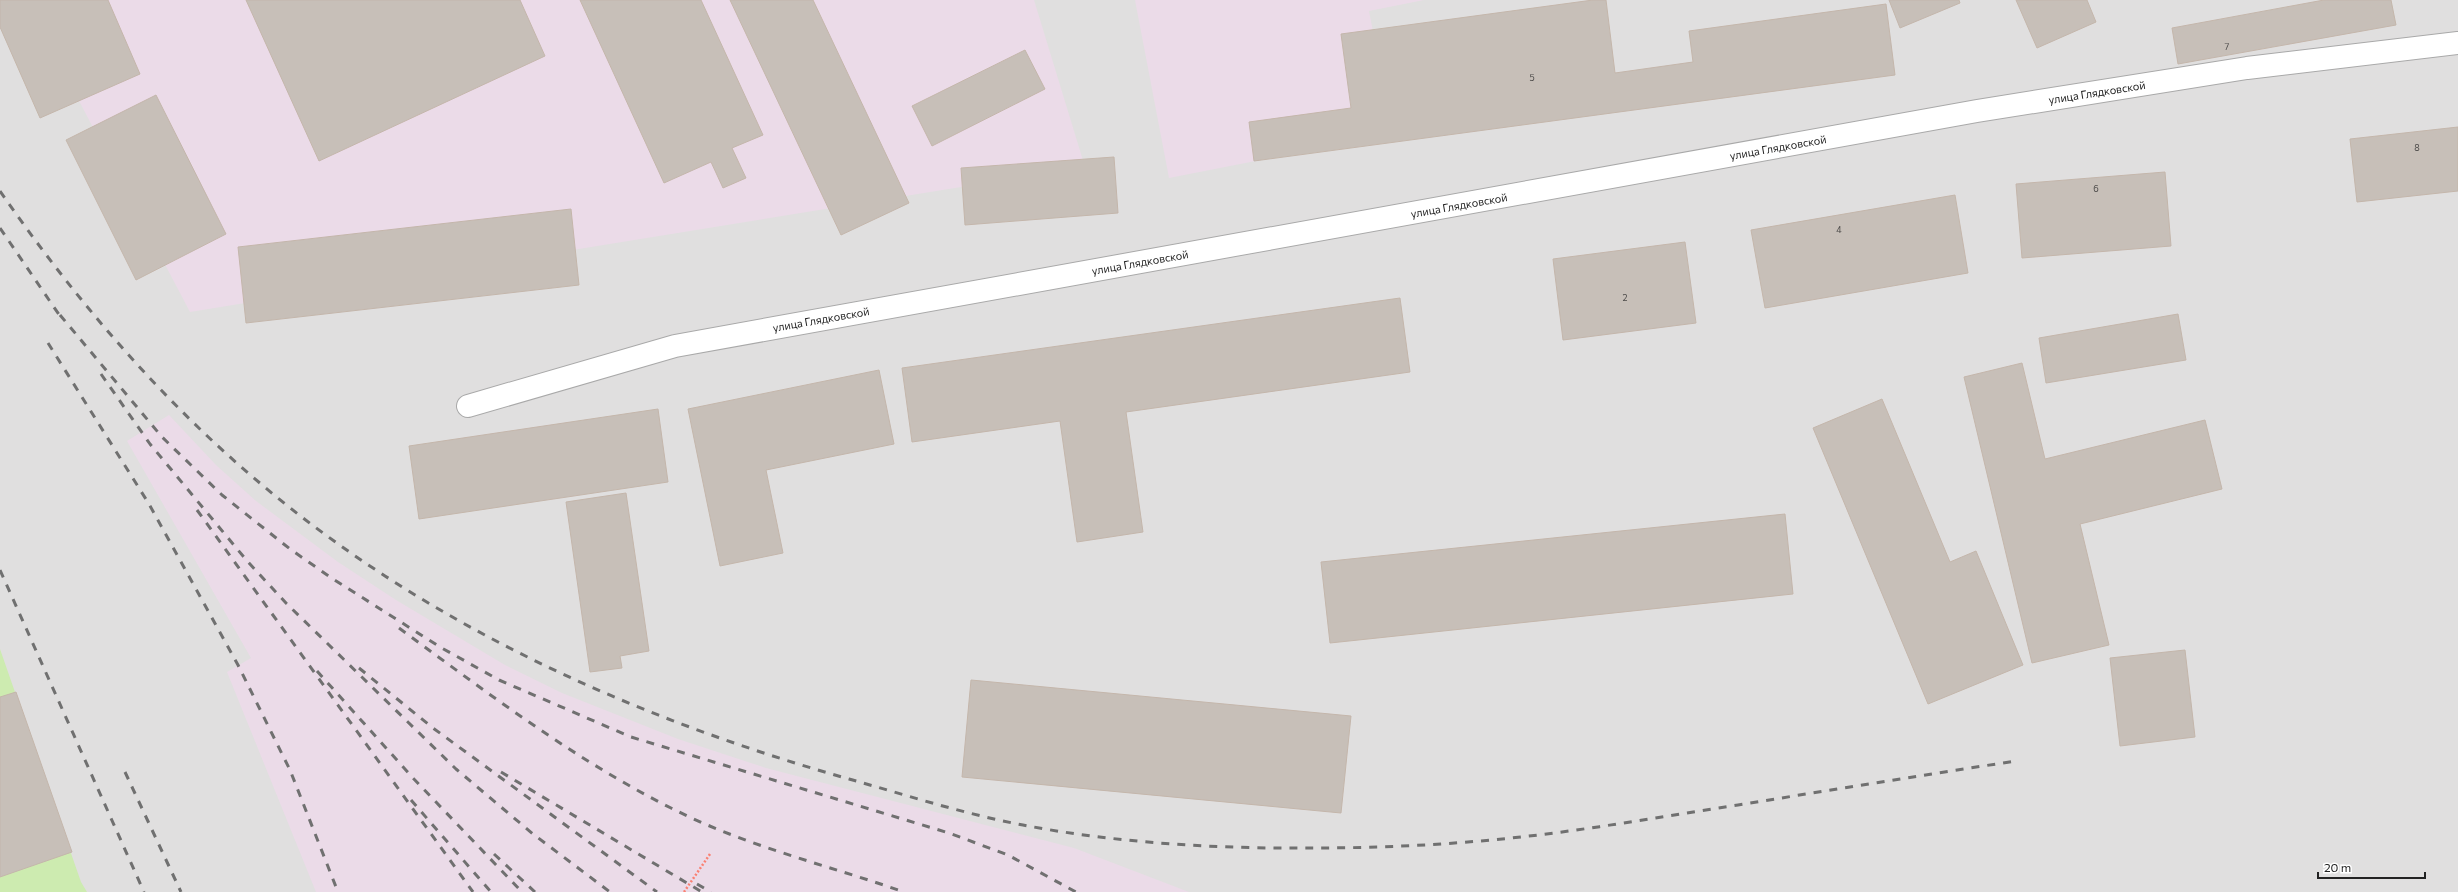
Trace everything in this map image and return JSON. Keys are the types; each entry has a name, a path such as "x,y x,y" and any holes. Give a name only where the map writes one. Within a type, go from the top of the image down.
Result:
{"street":[{"name":"улица Глядковской","path":"468,406 675,346 1977,111 2248,68 2458,43"}],"path":[{"path":"684,892 710,854"}],"shaded area":[{"path":"0,0 2458,0 2458,892 0,892"},
{"path":"26,0 1034,0 1085,167 190,312"},
{"path":"1135,0 1424,0 1369,11 1393,134 1169,178"},
{"path":"169,415 216,465 256,501 338,562 396,600 505,665 562,693 678,739 766,768 1074,848 1189,892 316,892 227,672 251,658 127,441"}],"green space":[{"path":"0,649 81,882 87,892 0,892"}],"building":[{"path":"0,0 108,0 140,74 40,118 0,27"},
{"path":"246,0 520,0 545,56 319,161"},
{"path":"580,0 701,0 763,135 732,148 746,178 723,188 711,162 664,183"},
{"path":"730,0 813,0 909,203 841,235"},
{"path":"1593,0 1606,0 1615,73 1693,62 1689,31 1886,4 1895,75 1254,161 1249,122 1351,108 1341,34"},
{"path":"1889,0 1959,0 1960,3 1900,28"},
{"path":"2016,0 2087,0 2096,22 2037,48"},
{"path":"2324,0 2391,0 2396,25 2178,64 2172,28"},
{"path":"1025,50 1045,89 932,146 912,106"},
{"path":"156,95 226,234 136,280 66,140"},
{"path":"2458,127 2458,191 2357,202 2350,139"},
{"path":"1114,157 1118,213 965,225 961,168"},
{"path":"2165,172 2171,246 2022,258 2016,184"},
{"path":"1955,195 1968,273 1765,308 1751,230"},
{"path":"571,209 579,285 246,323 238,247"},
{"path":"1685,242 1696,323 1563,340 1553,259"},
{"path":"1400,298 1410,372 1126,412 1143,532 1077,542 1060,421 912,442 902,368"},
{"path":"2178,314 2186,360 2046,383 2039,338"},
{"path":"2022,363 2045,459 2205,420 2222,489 2080,524 2109,645 2032,663 1964,377"},
{"path":"879,370 894,444 766,470 783,553 720,566 688,409"},
{"path":"1882,399 1950,562 1976,551 2023,665 1928,704 1813,428"},
{"path":"658,409 668,482 419,519 409,446"},
{"path":"626,493 649,651 620,656 622,668 590,672 566,502"},
{"path":"1785,514 1793,594 1330,643 1321,562"},
{"path":"2185,650 2195,737 2120,746 2110,658"},
{"path":"971,680 1351,716 1341,813 962,777"},
{"path":"16,692 72,852 0,877 0,697"}],"railway":[{"path":"0,191 28,231 89,309 154,383 188,418 261,484 326,535 394,582 465,624 539,663 614,697 691,728 770,755 935,804 1001,821 1023,825 1094,836 1168,844 1278,848 1398,846 1482,841 1563,832 2016,761"},
{"path":"0,228 62,319"},
{"path":"60,315 162,437 222,495 290,549 330,577 440,647 499,680 631,737 949,833 1008,855 1076,892"},
{"path":"48,343 149,504 238,665 290,770 338,892"},
{"path":"101,374 150,444 248,562 286,603 456,769 533,834 610,892"},
{"path":"197,510 473,892"},
{"path":"0,570 144,892"},
{"path":"399,628 467,678 570,750 642,793 679,812 734,836 904,892"},
{"path":"359,668 433,728 657,892"},
{"path":"317,671 413,778 522,892"},
{"path":"125,772 181,892"},
{"path":"501,772 702,892"},
{"path":"411,800 491,892"},
{"path":"494,854 535,892"},
{"path":"697,884 711,892"}]}
